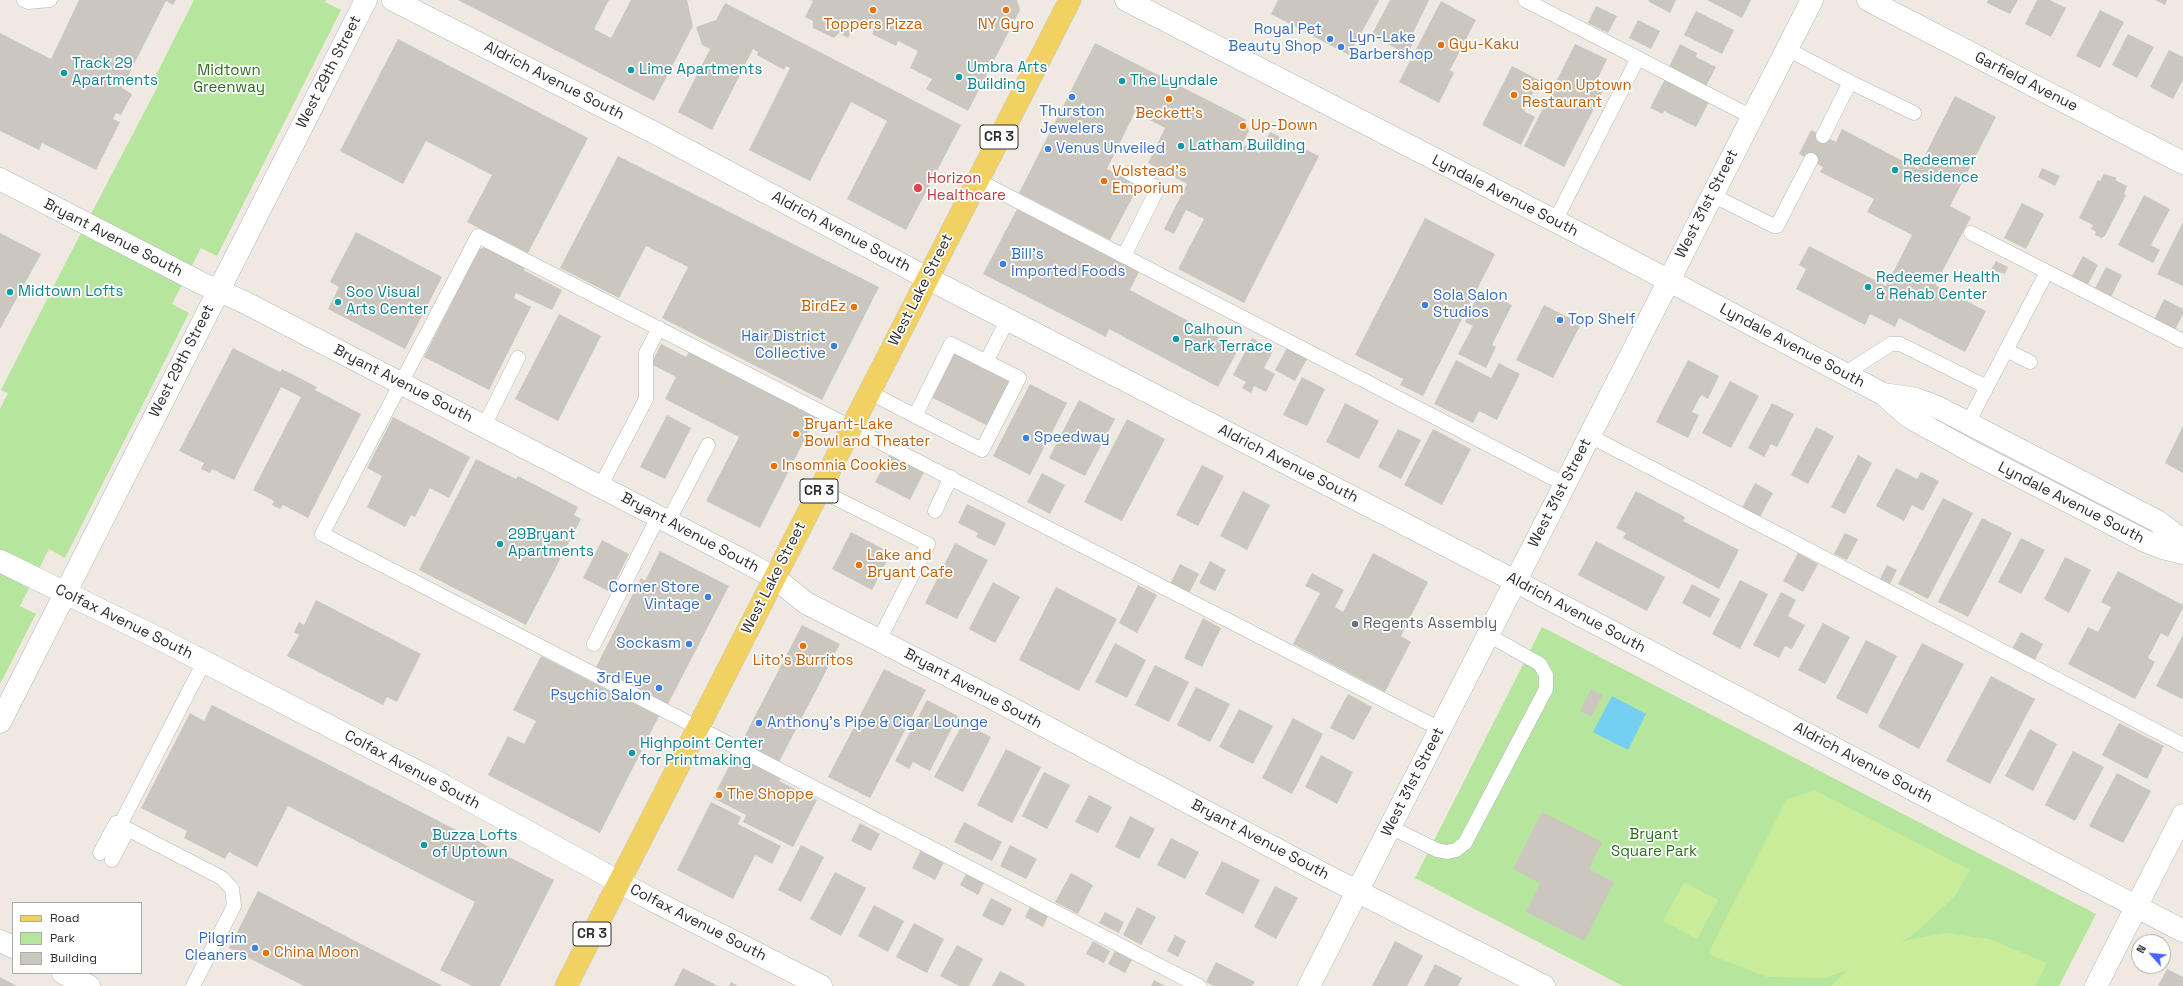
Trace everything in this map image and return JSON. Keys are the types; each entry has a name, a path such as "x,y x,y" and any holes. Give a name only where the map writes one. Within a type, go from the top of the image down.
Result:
{"main road":[{"name":"West Lake Street","path":"566,986 1070,0"}],"street":[{"name":"West 29th Street","path":"0,722 366,0"},
{"name":"Aldrich Avenue South","path":"392,0 653,132 927,278 1515,581 2183,931"},
{"name":"Lyndale Avenue South","path":"1126,0 1555,221 1883,394 1909,417 1974,453 2145,541 2183,553"},
{"name":"West 31st Street","path":"1309,986 1667,280 1812,0"},
{"name":"Garfield Avenue","path":"1868,0 2183,163"},
{"name":"Bryant Avenue South","path":"0,179 186,276 218,290 401,383 663,519 775,578 806,603 1358,891 1544,986"},
{"name":"Lyndale Avenue South","path":"1883,394 1926,403 1968,423 2157,521 2183,540"},
{"name":"Colfax Avenue South","path":"0,561 204,662 424,775 618,882 821,986"},
{"path":"2096,986 2183,814"},
{"path":"0,941 12,947"}],"lane":[{"path":"24,0 28,2 50,0"},
{"path":"1525,0 1752,117"},
{"path":"1787,49 1914,113"},
{"path":"1555,221 1638,58"},
{"path":"1823,136 1850,82"},
{"path":"1712,194 1774,226 1777,226 1811,160"},
{"path":"1124,256 1158,188 1129,173"},
{"path":"977,180 1564,484"},
{"path":"1971,233 2183,341"},
{"path":"1199,986 322,534 478,236 852,426 1440,729"},
{"path":"1968,423 2047,272"},
{"path":"986,362 1008,320"},
{"path":"600,487 646,399 646,353 658,328"},
{"path":"869,392 915,416 982,450 1019,378 951,344 915,416"},
{"path":"1844,374 1891,344 1900,344 1987,387"},
{"path":"2006,350 2030,362"},
{"path":"484,426 518,358"},
{"path":"1588,435 2183,745"},
{"path":"594,644 663,519 708,445"},
{"path":"935,511 951,478"},
{"path":"819,490 928,544 879,640"},
{"path":"1390,827 1437,850 1447,852 1456,850 1465,843 1546,689 1546,675 1540,664 1488,635"},
{"path":"106,857 204,662"},
{"path":"121,825 222,878 232,889 234,906 193,986"}],"green space":[{"name":"Midtown Greenway","path":"194,0 326,0 325,2 341,10 217,256 201,248 172,304 189,313 65,558 49,549 23,600 20,606 36,614 0,684 0,409 8,393 1,390 158,86 152,83"},
{"name":"Bryant Square Park","path":"1542,627 2096,914 2059,986 1623,986 1415,878"},
{"path":"1814,790 1970,870 1955,896 1915,933 1900,943 1912,939 1946,933 1989,939 2047,963 2035,986 1831,986 1848,970 1823,978 1767,977 1708,954 1786,800"},
{"path":"1684,882 1718,900 1697,939 1663,921"}],"water":[{"path":"1612,696 1646,714 1628,750 1593,732"}],"building":[{"name":"Track 29 Apartments","path":"79,0 176,0 173,5 166,1 122,88 132,94 121,115 116,113 113,119 120,122 96,170 42,143 39,150 0,131 0,33 51,59"},
{"name":"Lime Apartments","path":"458,0 609,0 594,29 611,38 631,0 687,0 693,26 654,101"},
{"path":"811,0 1017,0 1020,10 968,111 926,89 932,79 910,68 918,51 898,41 896,46 872,34 874,30 856,21 848,38 839,33 834,38 813,28 813,21 805,17 813,1"},
{"path":"1278,0 1379,1 1349,55 1271,14"},
{"path":"1390,0 1429,0 1412,35 1416,37 1406,57 1395,51 1396,48 1371,36"},
{"path":"1676,0 1670,13 1648,1"},
{"path":"1707,0 1751,0 1742,18"},
{"path":"1988,0 2018,0 2010,14 1987,3"},
{"path":"2037,0 2050,0 2066,8 2051,37 2025,24"},
{"path":"2155,0 2167,0 2165,5"},
{"name":"Gyu-Kaku","path":"1441,1 1476,20 1450,70 1454,73 1439,103 1399,82"},
{"path":"725,3 961,125 906,230 847,199 887,121 851,102 810,181 749,150 790,68 786,66 784,70 757,55 758,52 753,49 712,130 678,112 710,49 702,45 696,27 716,20"},
{"path":"1596,6 1617,16 1608,33 1588,23"},
{"path":"2100,10 2124,22 2100,68 2076,56"},
{"path":"1696,11 1734,30 1722,54 1684,35"},
{"path":"1638,20 1660,31 1651,49 1629,38"},
{"path":"2128,34 2154,47 2137,78 2112,65"},
{"path":"398,39 588,138 528,253 467,222 492,175 426,141 403,184 340,151"},
{"path":"1095,43 1245,119 1249,131 1242,144 1259,153 1270,132 1319,156 1244,303 1178,269 1204,219 1186,210 1174,234 1164,229 1187,184 1148,163 1165,128 1135,112 1107,169 1139,185 1110,240 1019,193"},
{"path":"1575,44 1607,59 1595,84 1604,89 1564,167 1524,146"},
{"path":"1680,44 1697,53 1696,57 1716,67 1705,88 1668,69"},
{"path":"2169,50 2183,57 2183,80 2173,99 2150,87"},
{"name":"Saigon Uptown Restaurant","path":"1512,66 1539,80 1524,111 1535,117 1521,145 1482,125"},
{"path":"1665,79 1709,102 1696,127 1664,111 1663,114 1650,108"},
{"path":"1955,96 1996,117 1950,206 1971,217 1935,285 1986,311 1965,352 1899,318 1895,327 1870,314 1865,325 1796,289 1806,269 1799,265 1809,246 1886,286 1912,235 1867,212 1874,199 1820,172 1823,167 1799,154 1811,130 1836,142 1842,129 1918,169"},
{"path":"618,156 879,287 822,400 662,318 688,267 646,246 619,298 560,268"},
{"path":"2042,168 2060,176 2055,186 2038,177"},
{"path":"2104,174 2117,178 2115,180 2127,186 2124,194 2126,195 2105,236 2102,238 2095,235 2096,232 2091,229 2093,225 2079,218 2098,180 2100,181"},
{"path":"2144,195 2170,209 2151,245 2160,250 2153,263 2118,245"},
{"path":"2022,203 2044,214 2026,249 2004,238"},
{"path":"1018,207 1140,270 1130,290 1239,348 1218,387 1109,329 1106,337 983,274"},
{"name":"Sola Salon Studios","path":"1425,218 1495,254 1423,396 1400,385 1403,379 1355,355"},
{"path":"2183,222 2183,286 2157,274"},
{"path":"356,232 442,277 405,349 328,309 339,287 330,282"},
{"name":"Midtown Lofts","path":"0,233 41,254 0,329"},
{"path":"490,246 521,262 525,271 562,290 552,310 516,293 514,298 531,307 489,390 424,357 479,249"},
{"path":"2083,256 2098,265 2087,286 2071,278"},
{"path":"1996,261 2008,267 2005,274 1991,270"},
{"path":"2106,267 2122,275 2111,297 2095,288"},
{"path":"1488,293 1512,305 1492,345 1496,347 1486,368 1458,354 1473,326 1465,322 1476,299 1483,303"},
{"path":"2164,299 2183,309 2183,314 2174,332 2153,322"},
{"path":"1544,305 1581,324 1553,378 1516,360"},
{"path":"559,314 601,336 558,421 515,399"},
{"path":"1252,338 1274,349 1264,368 1275,374 1266,392 1254,386 1251,393 1242,388 1246,382 1233,375"},
{"path":"661,344 686,357 691,348 818,413 760,528 706,501 739,437 665,399 676,377 651,364"},
{"path":"233,348 280,372 282,369 317,387 315,390 361,414 308,518 283,505 280,509 272,505 274,501 253,490 301,397 281,387 234,480 212,469 210,473 201,469 204,463 179,451"},
{"path":"1287,348 1307,359 1295,381 1275,370"},
{"name":"Speedway","path":"953,353 1012,383 990,427 931,397"},
{"path":"1456,360 1491,378 1499,363 1520,374 1497,420 1479,411 1473,423 1434,404"},
{"path":"1688,360 1719,376 1708,399 1701,395 1692,412 1699,415 1688,438 1656,422"},
{"path":"1302,377 1325,389 1307,426 1283,415"},
{"path":"1730,381 1759,396 1731,448 1702,433"},
{"name":"Speedway","path":"1030,384 1067,403 1030,475 993,456"},
{"path":"1079,400 1115,419 1085,476 1049,458"},
{"path":"1345,403 1379,421 1359,459 1326,442"},
{"path":"1772,403 1794,414 1777,447 1771,444 1764,457 1748,448"},
{"path":"667,415 691,428 665,479 640,467"},
{"path":"393,417 470,457 449,498 430,488 415,517 411,515 405,527 367,507 382,476 367,468"},
{"path":"1127,419 1165,439 1122,521 1084,502"},
{"path":"2183,426 2183,473 2165,463"},
{"path":"1816,427 1834,436 1808,484 1791,475"},
{"path":"1398,429 1421,440 1401,479 1378,467"},
{"path":"1433,429 1471,449 1442,505 1404,485"},
{"path":"891,452 925,470 910,500 875,482"},
{"path":"1858,455 1872,463 1845,514 1831,507"},
{"name":"29Bryant Apartments","path":"476,459 516,479 518,476 578,507 574,515 581,519 526,625 419,570"},
{"path":"1202,465 1224,476 1198,526 1176,515"},
{"path":"1896,468 1917,479 1921,472 1939,481 1923,511 1912,505 1904,521 1876,506"},
{"path":"1042,473 1065,485 1050,514 1027,502"},
{"path":"1755,483 1773,493 1760,517 1742,508"},
{"path":"1243,491 1270,505 1247,550 1220,536"},
{"path":"1636,491 1685,517 1683,521 1739,550 1719,589 1623,538 1626,533 1616,528"},
{"path":"1943,498 1973,513 1928,599 1898,584"},
{"path":"967,504 1006,523 995,546 976,537 978,533 958,523"},
{"path":"1982,518 2012,533 1968,617 1938,602"},
{"name":"Lake and Bryant Cafe","path":"851,532 891,553 872,590 832,569"},
{"path":"1845,533 1858,539 1847,560 1834,554"},
{"path":"2021,538 2045,550 2021,594 1998,582"},
{"path":"602,540 629,554 610,592 583,578"},
{"path":"1596,541 1665,577 1647,611 1578,575"},
{"path":"955,543 988,560 957,619 925,603"},
{"path":"660,551 729,586 668,704 596,667 641,578 645,581"},
{"name":"Regents Assembly","path":"1373,553 1428,582 1401,636 1411,642 1385,692 1293,644 1320,593 1305,586 1312,573 1344,590 1335,607 1343,612"},
{"path":"1798,553 1818,564 1803,592 1783,581"},
{"path":"2065,557 2091,570 2069,613 2044,599"},
{"path":"1210,561 1226,570 1215,591 1199,583"},
{"path":"1180,564 1199,574 1188,595 1169,586"},
{"path":"1887,565 1897,570 1889,586 1879,581"},
{"path":"2118,571 2183,605 2183,608 2168,637 2161,633 2148,658 2155,662 2135,699 2068,664 2088,627 2098,632 2111,607 2101,602"},
{"path":"1740,580 1768,594 1740,649 1712,634"},
{"path":"993,582 1020,597 995,643 969,629"},
{"path":"1692,584 1720,599 1710,618 1682,603"},
{"path":"1138,585 1157,595 1137,633 1119,623"},
{"path":"1056,587 1117,619 1079,691 1019,660"},
{"path":"1781,592 1796,600 1788,616 1805,625 1792,649 1785,646 1779,658 1753,645"},
{"path":"316,600 421,654 397,702 387,697 383,705 287,656 299,635 294,632 299,622 304,625"},
{"path":"1203,618 1221,628 1202,667 1184,658"},
{"path":"1823,623 1850,637 1825,684 1798,670"},
{"path":"802,625 840,644 779,762 741,743"},
{"path":"2021,632 2043,644 2033,663 2011,651"},
{"path":"2183,635 2183,697 2182,699 2156,686"},
{"path":"1866,640 1897,656 1867,714 1836,698"},
{"path":"1115,643 1146,660 1127,698 1095,682"},
{"path":"1922,643 1964,664 1919,749 1878,727"},
{"path":"541,656 659,716 600,833 488,775 508,736 524,744 536,721 513,710"},
{"path":"1155,665 1189,682 1169,722 1135,705"},
{"path":"884,669 926,690 870,798 828,777"},
{"path":"1991,676 2035,699 1990,784 1946,761"},
{"path":"1196,687 1230,704 1210,742 1177,725"},
{"path":"1591,689 1603,695 1591,717 1580,711"},
{"path":"1348,694 1372,707 1354,740 1330,728"},
{"path":"927,700 958,716 930,771 913,762 909,769 895,761"},
{"name":"Buzza Lofts of Uptown","path":"212,705 554,880 500,986 472,986 440,970 475,902 288,806 257,867 229,852 225,859 184,838 187,831 141,808 190,713 204,721"},
{"path":"1239,709 1273,726 1253,764 1219,747"},
{"path":"1293,718 1323,734 1292,794 1262,778"},
{"path":"963,723 991,737 963,792 934,777"},
{"path":"2119,723 2164,746 2147,779 2102,755"},
{"path":"2030,729 2057,744 2033,791 2005,776"},
{"path":"1006,749 1041,767 1012,823 977,805"},
{"path":"2073,751 2104,767 2075,821 2045,805"},
{"path":"735,754 781,777 779,781 817,800 793,847 743,822 746,815 713,798"},
{"path":"1321,755 1353,772 1337,804 1305,787"},
{"path":"1044,772 1070,785 1047,829 1022,816"},
{"path":"2117,773 2151,791 2123,843 2089,826"},
{"path":"1089,795 1112,807 1098,833 1075,822"},
{"path":"711,802 741,817 738,824 781,846 772,864 755,855 733,899 677,870"},
{"name":"Bryant Square Park","path":"1542,812 1602,842 1589,869 1614,882 1584,941 1526,912 1540,883 1513,869"},
{"path":"1130,816 1155,829 1139,859 1115,847"},
{"path":"964,822 1002,842 992,861 954,842"},
{"path":"860,823 880,834 871,851 851,841"},
{"path":"1171,838 1199,852 1185,879 1157,865"},
{"path":"801,845 824,857 801,902 778,890"},
{"path":"1010,845 1037,859 1026,879 1000,866"},
{"path":"921,850 944,862 935,880 912,868"},
{"path":"1222,861 1260,880 1243,914 1205,894"},
{"path":"835,872 866,888 841,936 810,919"},
{"path":"1071,873 1093,885 1078,914 1055,902"},
{"path":"966,874 984,883 978,895 960,885"},
{"path":"1275,886 1298,898 1276,939 1254,927"},
{"path":"258,891 443,986 304,986 229,948"},
{"path":"991,898 1012,909 1003,926 982,916"},
{"path":"874,905 904,921 888,952 858,936"},
{"path":"1030,907 1048,916 1043,927 1025,917"},
{"path":"1137,907 1156,917 1141,945 1123,935"},
{"path":"1105,912 1124,922 1119,933 1099,923"},
{"path":"914,923 944,939 927,973 896,957"},
{"path":"1175,935 1186,941 1178,957 1167,951"},
{"path":"1093,941 1110,951 1104,963 1086,954"},
{"path":"1395,941 1423,956 1407,986 1372,986"},
{"path":"957,945 983,959 969,986 959,986 940,976"},
{"path":"1115,951 1132,960 1125,973 1108,964"},
{"path":"1216,962 1255,982 1252,986 1214,986 1206,982"},
{"path":"1435,964 1462,978 1458,986 1424,986"},
{"path":"683,968 718,986 674,986"},
{"path":"1000,971 1025,984 1024,986 992,986"},
{"path":"2171,971 2183,977 2183,986 2158,986 2164,974 2171,974"},
{"path":"0,977 17,986 0,986"},
{"path":"1154,980 1165,986 1151,986"},
{"path":"731,982 738,986 729,986"}],"place":[{"name":"Toppers Pizza","path":"873,10"},
{"name":"NY Gyro","path":"1006,10"},
{"name":"Royal Pet Beauty Shop","path":"1330,39"},
{"name":"Gyu-Kaku","path":"1441,45"},
{"name":"Lyn-Lake Barbershop","path":"1341,47"},
{"name":"Lime Apartments","path":"631,70"},
{"name":"Track 29 Apartments","path":"64,73"},
{"name":"Umbra Arts Building","path":"959,77"},
{"name":"The Lyndale","path":"1122,81"},
{"name":"Saigon Uptown Restaurant","path":"1514,95"},
{"name":"Thurston Jewelers","path":"1072,97"},
{"name":"Beckett’s","path":"1169,99"},
{"name":"Up-Down","path":"1243,126"},
{"name":"Latham Building","path":"1181,146"},
{"name":"Venus Unveiled","path":"1048,149"},
{"name":"Redeemer Residence","path":"1895,170"},
{"name":"Volstead's Emporium","path":"1104,181"},
{"name":"Horizon Healthcare","path":"918,188"},
{"name":"Bill's Imported Foods","path":"1003,264"},
{"name":"Redeemer Health & Rehab Center","path":"1868,287"},
{"name":"Midtown Lofts","path":"10,292"},
{"name":"Soo Visual Arts Center","path":"338,302"},
{"name":"Sola Salon Studios","path":"1425,305"},
{"name":"BirdEz","path":"854,307"},
{"name":"Top Shelf","path":"1560,320"},
{"name":"Calhoun Park Terrace","path":"1176,339"},
{"name":"Hair District Collective","path":"834,346"},
{"name":"Bryant-Lake Bowl and Theater","path":"796,434"},
{"name":"Speedway","path":"1026,438"},
{"name":"Insomnia Cookies","path":"774,466"},
{"name":"29Bryant Apartments","path":"500,544"},
{"name":"Lake and Bryant Cafe","path":"859,565"},
{"name":"Corner Store Vintage","path":"708,597"},
{"name":"Regents Assembly","path":"1355,624"},
{"name":"Sockasm","path":"689,644"},
{"name":"Lito's Burritos","path":"803,646"},
{"name":"3rd Eye Psychic Salon","path":"659,688"},
{"name":"Anthony's Pipe & Cigar Lounge","path":"759,723"},
{"name":"Highpoint Center for Printmaking","path":"632,753"},
{"name":"The Shoppe","path":"719,795"},
{"name":"Buzza Lofts of Uptown","path":"424,845"},
{"name":"Pilgrim Cleaners","path":"255,948"},
{"name":"China Moon","path":"266,953"}]}
